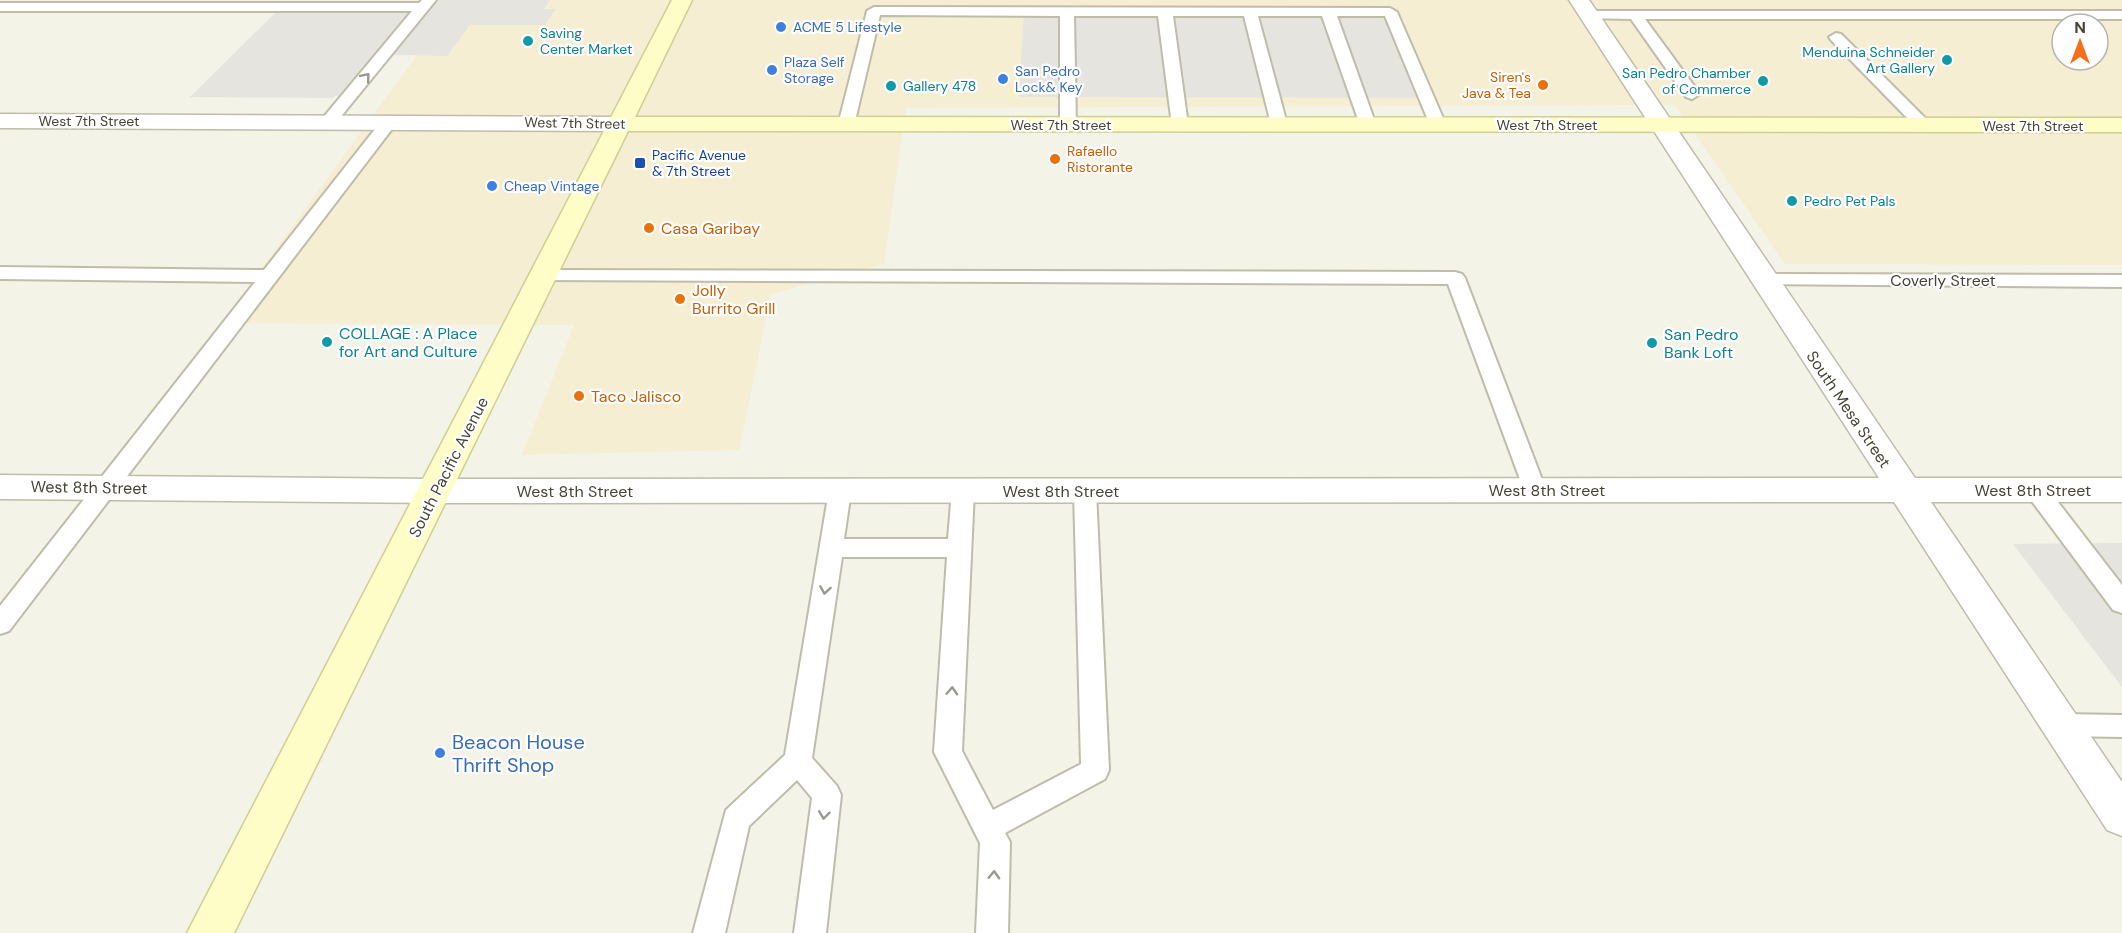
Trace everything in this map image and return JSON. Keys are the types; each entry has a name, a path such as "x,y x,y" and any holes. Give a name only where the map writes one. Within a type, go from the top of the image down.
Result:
{"main road":[{"name":"South Pacific Avenue","path":"210,933 682,0"},
{"name":"West 7th Street","path":"621,124 2122,126"}],"street":[{"name":"South Mesa Street","path":"1584,8 1660,126 2122,817"},
{"name":"West 7th Street","path":"0,121 621,124"},
{"name":"West 8th Street","path":"0,487 435,492 2122,490"}],"lane":[{"path":"0,7 426,3"},
{"path":"328,122 426,3"},
{"path":"1584,8 1635,15 2122,15"},
{"path":"846,125 874,11 1390,12 1438,125"},
{"path":"1067,11 1068,125"},
{"path":"1165,12 1180,125"},
{"path":"1250,12 1279,124"},
{"path":"1328,12 1368,125"},
{"path":"1635,15 1692,94"},
{"path":"1836,37 1923,126"},
{"path":"0,624 388,122"},
{"path":"0,273 269,276"},
{"path":"544,276 1455,278 1535,490"},
{"name":"Coverly Street","path":"1763,280 2122,281"},
{"path":"2036,490 2122,603"},
{"path":"709,933 736,819 798,761 840,491"},
{"path":"963,491 948,752 994,842 992,933"},
{"path":"987,828 1095,770 1085,491"},
{"path":"832,548 960,548"},
{"path":"2061,725 2122,726"},
{"path":"798,761 826,795 810,933"}],"shaded area":[{"path":"435,0 550,0 544,9 556,9 545,25 470,25 447,56 389,55"},
{"path":"457,0 2122,0 2122,265 1785,264 1675,105 906,108 884,264 771,294 739,450 522,455 574,325 222,323"},
{"path":"279,9 416,9 341,95 333,98 190,97"},
{"path":"1024,11 1390,12 1425,98 1019,97"},
{"path":"2122,543 2122,687 2013,544"}],"place":[{"name":"ACME 5 Lifestyle","path":"781,27"},
{"name":"Saving Center Market","path":"528,41"},
{"name":"Menduina Schneider Art Gallery","path":"1947,60"},
{"name":"Plaza Self Storage","path":"772,70"},
{"name":"San Pedro Lock& Key","path":"1003,79"},
{"name":"San Pedro Chamber of Commerce","path":"1763,81"},
{"name":"Siren's Java & Tea","path":"1543,85"},
{"name":"Gallery 478","path":"891,86"},
{"name":"Rafaello Ristorante","path":"1055,159"},
{"name":"Pacific Avenue & 7th Street","path":"640,163"},
{"name":"Cheap Vintage","path":"492,186"},
{"name":"Pedro Pet Pals","path":"1792,201"},
{"name":"Casa Garibay","path":"649,228"},
{"name":"Jolly Burrito Grill","path":"680,299"},
{"name":"COLLAGE : A Place for Art and Culture","path":"327,342"},
{"name":"San Pedro Bank Loft","path":"1652,343"},
{"name":"Taco Jalisco","path":"579,396"},
{"name":"Beacon House Thrift Shop","path":"440,753"}]}
